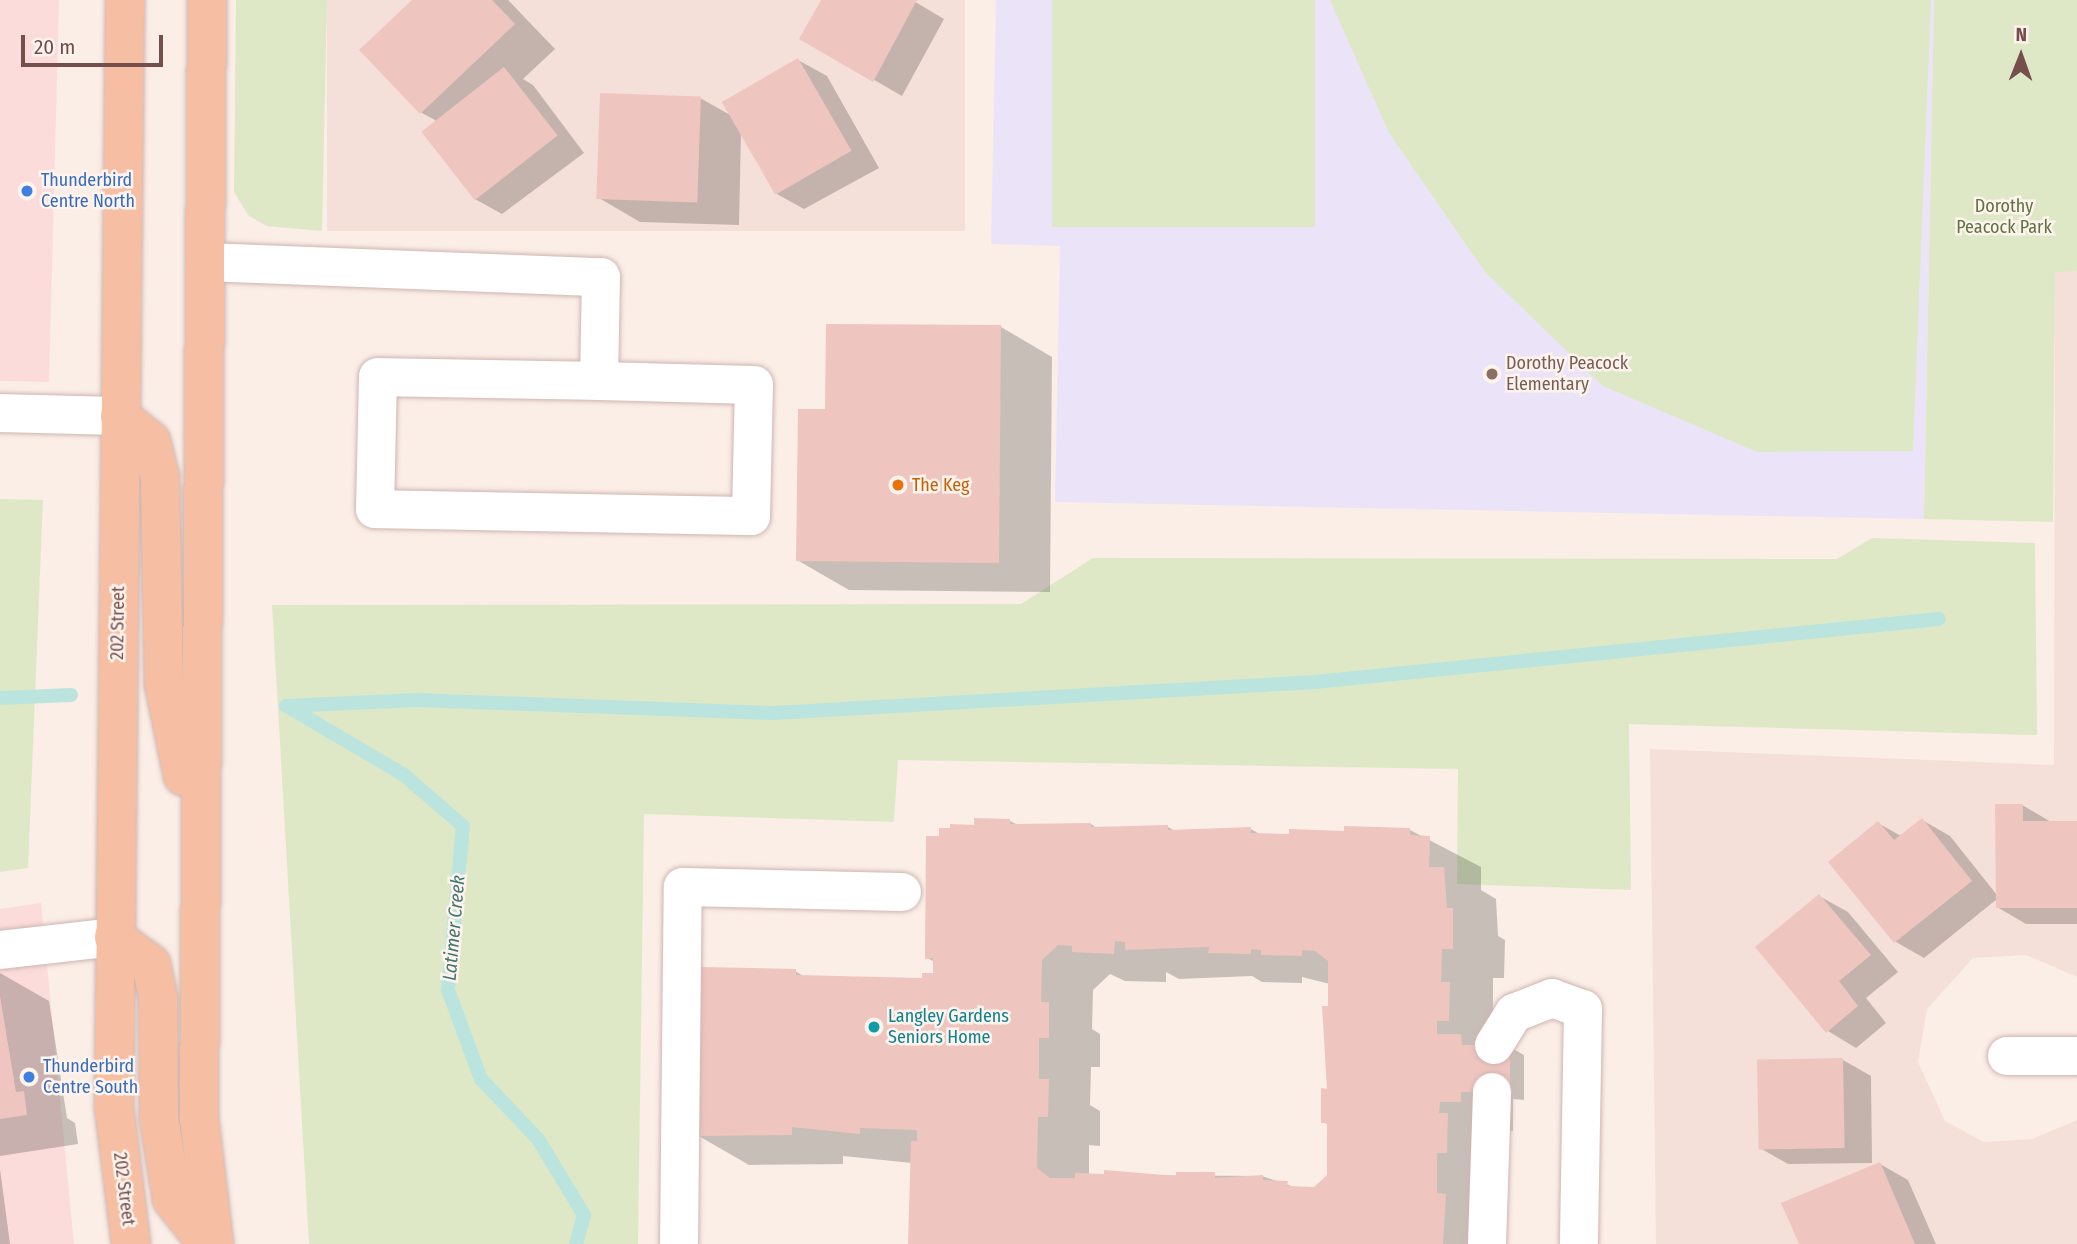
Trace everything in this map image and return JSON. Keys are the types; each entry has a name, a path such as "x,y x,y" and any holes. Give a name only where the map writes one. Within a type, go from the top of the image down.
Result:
{"main road":[{"name":"202 Street","path":"125,0 114,1107 131,1244"},
{"path":"207,0 198,846 199,1118 214,1244"},
{"path":"120,416 151,441 160,476 164,684 198,846"},
{"path":"114,937 150,964 158,998 159,1118 172,1199 207,1244"}],"street":[{"path":"205,262 601,277 599,381"},
{"path":"378,377 599,381 754,385 751,516 375,509 378,377"},
{"path":"0,413 120,416"},
{"path":"679,1244 683,887 902,892"},
{"path":"0,950 114,937"},
{"path":"1494,1045 1514,1013 1552,998 1583,1009 1579,1244"},
{"path":"2007,1056 2077,1056"},
{"path":"1487,1244 1492,1092"}],"shaded area":[{"name":"Thunderbird Centre North","path":"0,0 59,0 49,382 0,381"},
{"path":"327,0 965,0 965,231 327,231"},
{"name":"Dorothy Peacock Elementary","path":"996,0 1934,0 1924,519 1055,502 1060,246 991,244"},
{"path":"2055,271 2077,271 2077,977 2026,955 1973,958 1927,1009 1918,1062 1945,1121 1984,1142 2032,1139 2077,1120 2077,1244 1656,1244 1650,749 2054,765"},
{"name":"Thunderbird Centre South","path":"41,903 74,1244 0,1244 0,909"}],"green space":[{"path":"236,0 327,0 322,231 266,226 248,215 234,192"},
{"path":"1052,0 1315,0 1315,227 1052,227"},
{"path":"1330,0 1931,0 1913,451 1757,452 1603,386 1485,272 1389,133"},
{"name":"Dorothy Peacock Park","path":"1934,0 2077,0 2077,271 2055,272 2053,522 1924,519"},
{"path":"0,499 43,500 28,868 0,872"},
{"path":"1872,538 2035,543 2037,735 1629,724 1631,890 1457,884 1458,769 898,760 894,822 644,814 638,1244 309,1244 272,605 1021,604 1093,558 1837,559"}],"building":[{"path":"412,0 492,0 515,24 420,114 359,50"},
{"path":"821,0 917,0 873,82 799,39"},
{"path":"798,58 852,151 775,195 722,102"},
{"path":"504,67 558,136 475,200 421,132"},
{"path":"600,93 701,97 697,202 596,199"},
{"name":"The Keg","path":"826,324 1001,325 999,563 796,561 798,409 825,409"},
{"path":"1995,804 2023,804 2023,821 2077,821 2077,908 1996,908"},
{"name":"Langley Gardens Seniors Home","path":"974,818 1010,819 1010,824 1091,823 1091,827 1168,825 1168,830 1251,827 1251,833 1289,834 1289,829 1344,831 1344,826 1410,828 1410,835 1430,836 1429,867 1444,867 1447,908 1453,908 1453,949 1442,949 1441,982 1450,982 1449,1021 1437,1021 1437,1034 1461,1034 1462,1045 1510,1045 1510,1093 1461,1092 1461,1102 1440,1102 1439,1113 1448,1113 1447,1153 1437,1153 1437,1193 1446,1194 1443,1244 908,1244 911,1141 917,1141 917,1130 860,1128 860,1134 792,1127 792,1135 695,1136 700,967 796,969 796,975 922,978 922,973 933,973 933,958 925,959 926,836 939,836 939,828 950,828 950,824 974,825","holes":["1115,941 1125,942 1125,950 1209,947 1208,953 1251,954 1251,949 1261,950 1261,955 1302,956 1302,950 1315,951 1328,961 1328,1006 1322,1006 1327,1089 1321,1088 1321,1123 1327,1123 1327,1175 1314,1187 1287,1186 1288,1181 1263,1180 1263,1175 1215,1178 1215,1172 1176,1172 1176,1176 1104,1170 1104,1174 1075,1173 1075,1178 1050,1178 1037,1168 1038,1117 1048,1117 1049,1079 1039,1079 1039,1038 1049,1038 1049,1002 1041,1002 1042,960 1058,945 1072,946 1072,952 1114,954"]},
{"path":"1922,818 1972,881 1894,943 1828,862 1878,821 1894,840"},
{"path":"1819,894 1871,955 1839,981 1858,1006 1826,1033 1755,947"},
{"path":"0,996 16,1092 24,1091 27,1115 0,1119"},
{"path":"1843,1058 1845,1148 1759,1149 1757,1060"},
{"path":"1880,1162 1915,1244 1799,1244 1781,1203"}],"waterway":[{"path":"286,706 417,700 774,713 1315,682 1939,619"},
{"name":"Latimer Creek","path":"0,698 71,695"},
{"name":"Latimer Creek","path":"287,706 404,775 463,826 448,990 481,1079 538,1139 584,1215 576,1244"}],"place":[{"name":"Thunderbird Centre North","path":"27,191"},
{"name":"Dorothy Peacock Elementary","path":"1492,374"},
{"name":"The Keg","path":"898,485"},
{"name":"Langley Gardens Seniors Home","path":"874,1027"},
{"name":"Thunderbird Centre South","path":"29,1077"}]}
